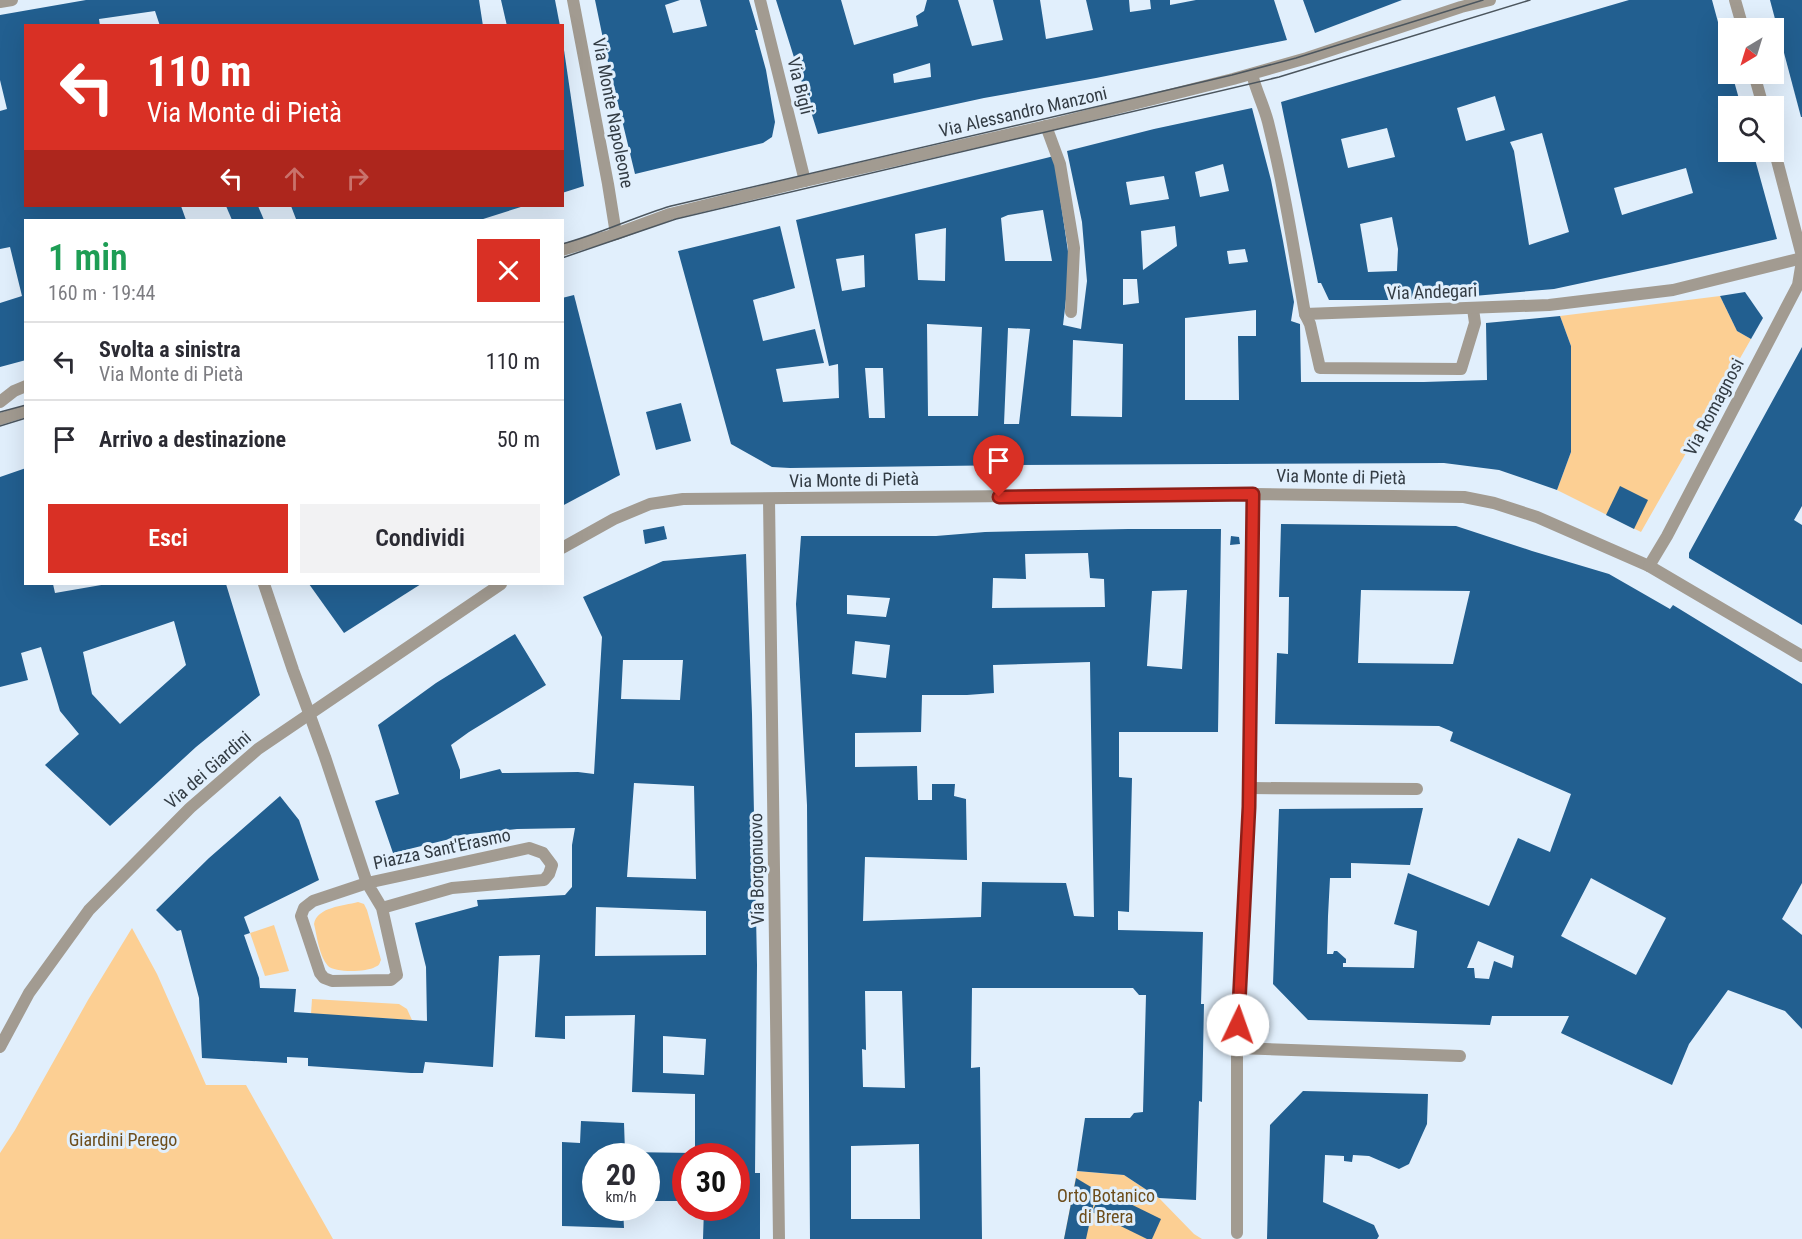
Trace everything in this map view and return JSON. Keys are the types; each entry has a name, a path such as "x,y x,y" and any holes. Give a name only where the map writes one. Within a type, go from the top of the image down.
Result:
{"street":[{"path":"0,2 12,0"},
{"name":"Via Monte Napoleone","path":"573,0 616,234"},
{"name":"Via Bigli","path":"760,0 805,180"},
{"name":"Via Alessandro Manzoni","path":"564,249 616,234 670,214 805,180 1046,126 1252,74 1307,58 1460,3 1490,0"},
{"path":"1736,0 1740,18"},
{"path":"1252,74 1266,113 1288,209 1305,314 1310,324 1320,368 1461,369 1475,324 1473,309"},
{"path":"1046,126 1060,164 1074,248 1071,312"},
{"name":"Via Romagnosi","path":"1649,566 1667,536 1798,285 1802,258 1777,162"},
{"name":"Via Andegari","path":"1305,314 1549,305 1673,290 1802,258"},
{"path":"0,402 14,391 24,387"},
{"path":"0,419 24,412"},
{"path":"1237,1233 1237,1048 1249,788 1253,494"},
{"name":"Via Monte di Pietà","path":"769,499 1253,494 1446,496 1480,499 1552,523 1649,566 1802,656"},
{"path":"564,547 614,519 650,504 682,499 769,499"},
{"name":"Via Borgonuovo","path":"769,499 779,1239"},
{"name":"Piazza Sant'Erasmo","path":"264,585 367,884 382,908 398,975 391,980 332,981 324,978 320,973 300,916 304,908 313,902 367,884 529,848 543,853 552,865 544,880 452,888 382,908"},
{"name":"Via dei Giardini","path":"0,1047 28,993 89,910 190,808 258,749 500,585"},
{"path":"1249,788 1417,789"},
{"path":"1237,1048 1460,1056"}],"green space":[{"path":"1720,296 1737,331 1751,339 1641,532 1557,490 1571,452 1571,346 1560,316"},
{"path":"358,902 364,904 367,910 381,960 378,966 365,970 344,971 332,968 325,962 320,951 314,924 316,918 332,908"},
{"path":"274,925 289,971 265,976 250,933"},
{"name":"Giardini Perego","path":"132,928 157,974 206,1085 246,1085 333,1239 0,1239 0,1153"},
{"path":"312,999 399,1004 407,1009 412,1020 311,1014"},
{"name":"Orto Botanico di Brera","path":"1077,1171 1124,1175 1159,1198 1194,1234 1202,1239 1064,1239"}],"building":[{"path":"86,0 479,0 483,24 159,24 155,11 99,19 100,24 24,24 24,207 181,207 186,219 24,219 24,361 0,367 0,303 22,296 10,247 0,249 0,111 7,109 0,80 0,15"},
{"path":"501,0 555,0 560,24 507,24"},
{"path":"595,0 680,0 665,5 673,33 707,26 700,0 749,0 758,30 755,30 766,70 775,122 772,137 763,143 635,174"},
{"path":"776,0 841,0 854,45 918,26 916,16 924,11 927,0 958,0 972,46 1003,40 993,0 1040,0 1046,39 1093,30 1086,0 1129,0 1130,12 1151,9 1150,0 1170,0 1170,5 1196,0 1274,0 1287,40 984,98 818,134","holes":["930,63 931,77 894,83 893,74"]},
{"path":"1303,0 1402,0 1315,33"},
{"path":"1629,0 1712,0 1718,22 1718,84 1735,84 1738,96 1718,96 1718,162 1756,162 1777,239 1554,289 1427,300 1329,300 1321,283 1318,283 1281,102","holes":["1495,96 1505,130 1466,141 1457,108","1387,128 1395,157 1348,168 1341,139","1542,133 1569,232 1529,245 1514,151 1510,142","1686,168 1693,193 1622,215 1614,188","1392,217 1398,249 1397,271 1368,272 1360,224"]},
{"path":"1770,0 1802,0 1802,117 1784,53 1784,18 1775,18"},
{"path":"564,50 584,186 564,192"},
{"path":"1252,108 1271,180 1283,241 1294,302 1291,321 1300,324 1301,382 1487,380 1486,323 1560,316 1571,346 1571,452 1557,490 1499,470 1444,463 772,467 731,444 678,251 780,226 795,288 753,300 763,341 815,329 824,363 776,369 783,402 839,398 838,364 829,366 796,220 1054,156 1070,265 1063,325 1081,329 1087,281 1082,222 1067,151","holes":["1223,164 1229,191 1200,197 1195,172","1164,176 1169,199 1130,205 1126,182","1043,210 1052,261 1005,261 1001,218","1175,226 1177,246 1143,270 1141,231","946,228 945,281 918,280 915,234","1245,249 1248,262 1229,264 1227,251","864,255 865,287 842,291 836,259","1123,279 1137,279 1139,303 1123,305","1256,310 1256,336 1238,336 1239,400 1185,400 1185,318","927,324 982,327 978,416 928,416","1008,328 1030,329 1019,424 1004,424","1073,340 1123,344 1122,417 1071,416","865,368 883,368 885,418 869,418"]},
{"path":"226,207 258,207 264,219 232,219"},
{"path":"291,207 521,207 483,219 296,219"},
{"path":"1745,292 1763,318 1751,339 1737,331 1720,296"},
{"path":"574,295 620,475 564,505 564,298"},
{"path":"1802,347 1802,506 1794,520 1802,525 1802,625 1689,558 1689,553"},
{"path":"681,403 691,441 656,450 646,412"},
{"path":"24,469 24,585 53,585 55,593 101,585 226,585 260,695 196,747 110,826 45,765 79,734 60,711 41,647 21,653 28,680 0,687 0,477","holes":["174,621 186,665 120,724 92,694 83,652"]},
{"path":"1620,486 1648,500 1634,529 1606,515"},
{"path":"1281,524 1456,526 1609,574 1670,609 1673,605 1802,684 1802,883 1782,919 1802,935 1802,1029 1785,1011 1728,990 1689,1044 1672,1085 1561,1033 1569,1016 1492,1016 1490,1025 1308,1020 1273,984 1279,809 1423,808 1410,865 1351,863 1351,878 1330,878 1327,954 1337,951 1346,959 1343,967 1414,968 1417,931 1394,924 1408,873 1489,906 1518,838 1550,852 1571,794 1450,741 1453,732 1439,726 1275,724 1277,653 1288,654 1289,597 1279,597","holes":["1361,590 1470,591 1453,664 1358,663","1591,878 1666,918 1636,975 1561,936","1478,941 1514,956 1512,968 1494,961 1489,979 1475,978 1474,968 1467,968"]},
{"path":"664,526 667,539 645,544 643,530"},
{"path":"1221,529 1218,732 1119,732 1119,777 1132,778 1129,912 1118,911 1118,930 1203,932 1202,1102 1199,1101 1196,1200 1159,1198 1124,1175 1077,1171 1085,1118 1130,1118 1134,1113 1143,1112 1146,995 1139,995 1133,988 972,988 971,1068 980,1067 982,1239 810,1239 807,805 796,604 801,536 936,536 985,532","holes":["1088,553 1090,578 1104,579 1105,607 992,608 993,578 1026,579 1025,554","1187,590 1182,669 1147,666 1152,591","847,595 890,598 886,617 847,614","855,641 890,645 886,678 852,674","1090,662 1094,917 1074,916 1066,883 982,882 981,917 863,921 865,857 967,860 966,799 954,796 955,784 932,784 932,800 918,800 917,766 855,767 855,733 921,732 922,695 994,693 993,665","865,991 902,991 905,1088 863,1087 862,1049 866,1050","919,1144 920,1219 851,1219 851,1146"]},
{"path":"1231,536 1239,537 1240,544 1230,545"},
{"path":"746,554 757,965 755,1173 760,1173 760,1239 703,1239 704,1221 750,1221 750,1143 695,1143 695,1094 632,1092 635,1015 565,1016 565,1039 535,1037 540,955 499,956 493,1067 425,1062 423,1073 411,1073 308,1066 308,1058 287,1057 287,1063 202,1058 199,998 181,930 177,931 156,910 209,858 280,796 299,820 319,880 244,917 250,933 244,935 259,978 260,988 296,989 294,1012 427,1021 426,967 415,923 478,906 477,900 565,895 572,887 572,845 575,828 517,829 470,834 393,853 375,801 399,794 378,725 436,683 515,634 546,685 451,745 460,770 460,779 500,769 502,773 578,772 594,774 602,637 583,597 663,561","holes":["623,660 683,660 680,700 621,699","634,783 694,786 696,879 627,877","596,907 706,911 706,955 595,956","663,1036 706,1039 704,1075 663,1073"]},
{"path":"310,585 419,585 344,633"},
{"path":"1303,1091 1428,1094 1427,1124 1409,1164 1399,1169 1369,1156 1353,1155 1352,1162 1344,1161 1344,1156 1325,1155 1323,1202 1374,1225 1379,1236 1377,1239 1267,1239 1270,1125"},
{"path":"581,1121 624,1123 625,1143 582,1143 582,1221 624,1221 624,1228 562,1226 562,1142 580,1143"},
{"path":"660,1152 672,1153 672,1201 660,1201"},
{"path":"1076,1178 1096,1190 1092,1212 1086,1239 1064,1239"},
{"path":"1102,1190 1161,1219 1152,1239 1147,1239 1092,1212"}],"tram line":[{"path":"564,243 671,206 1232,75 1296,58 1483,0"},
{"path":"564,257 676,219 1279,77 1530,0"},
{"path":"0,412 24,406"},
{"path":"0,426 24,419"}],"route":[{"path":"999,497 1253,494 1249,807 1238,1025"}]}
